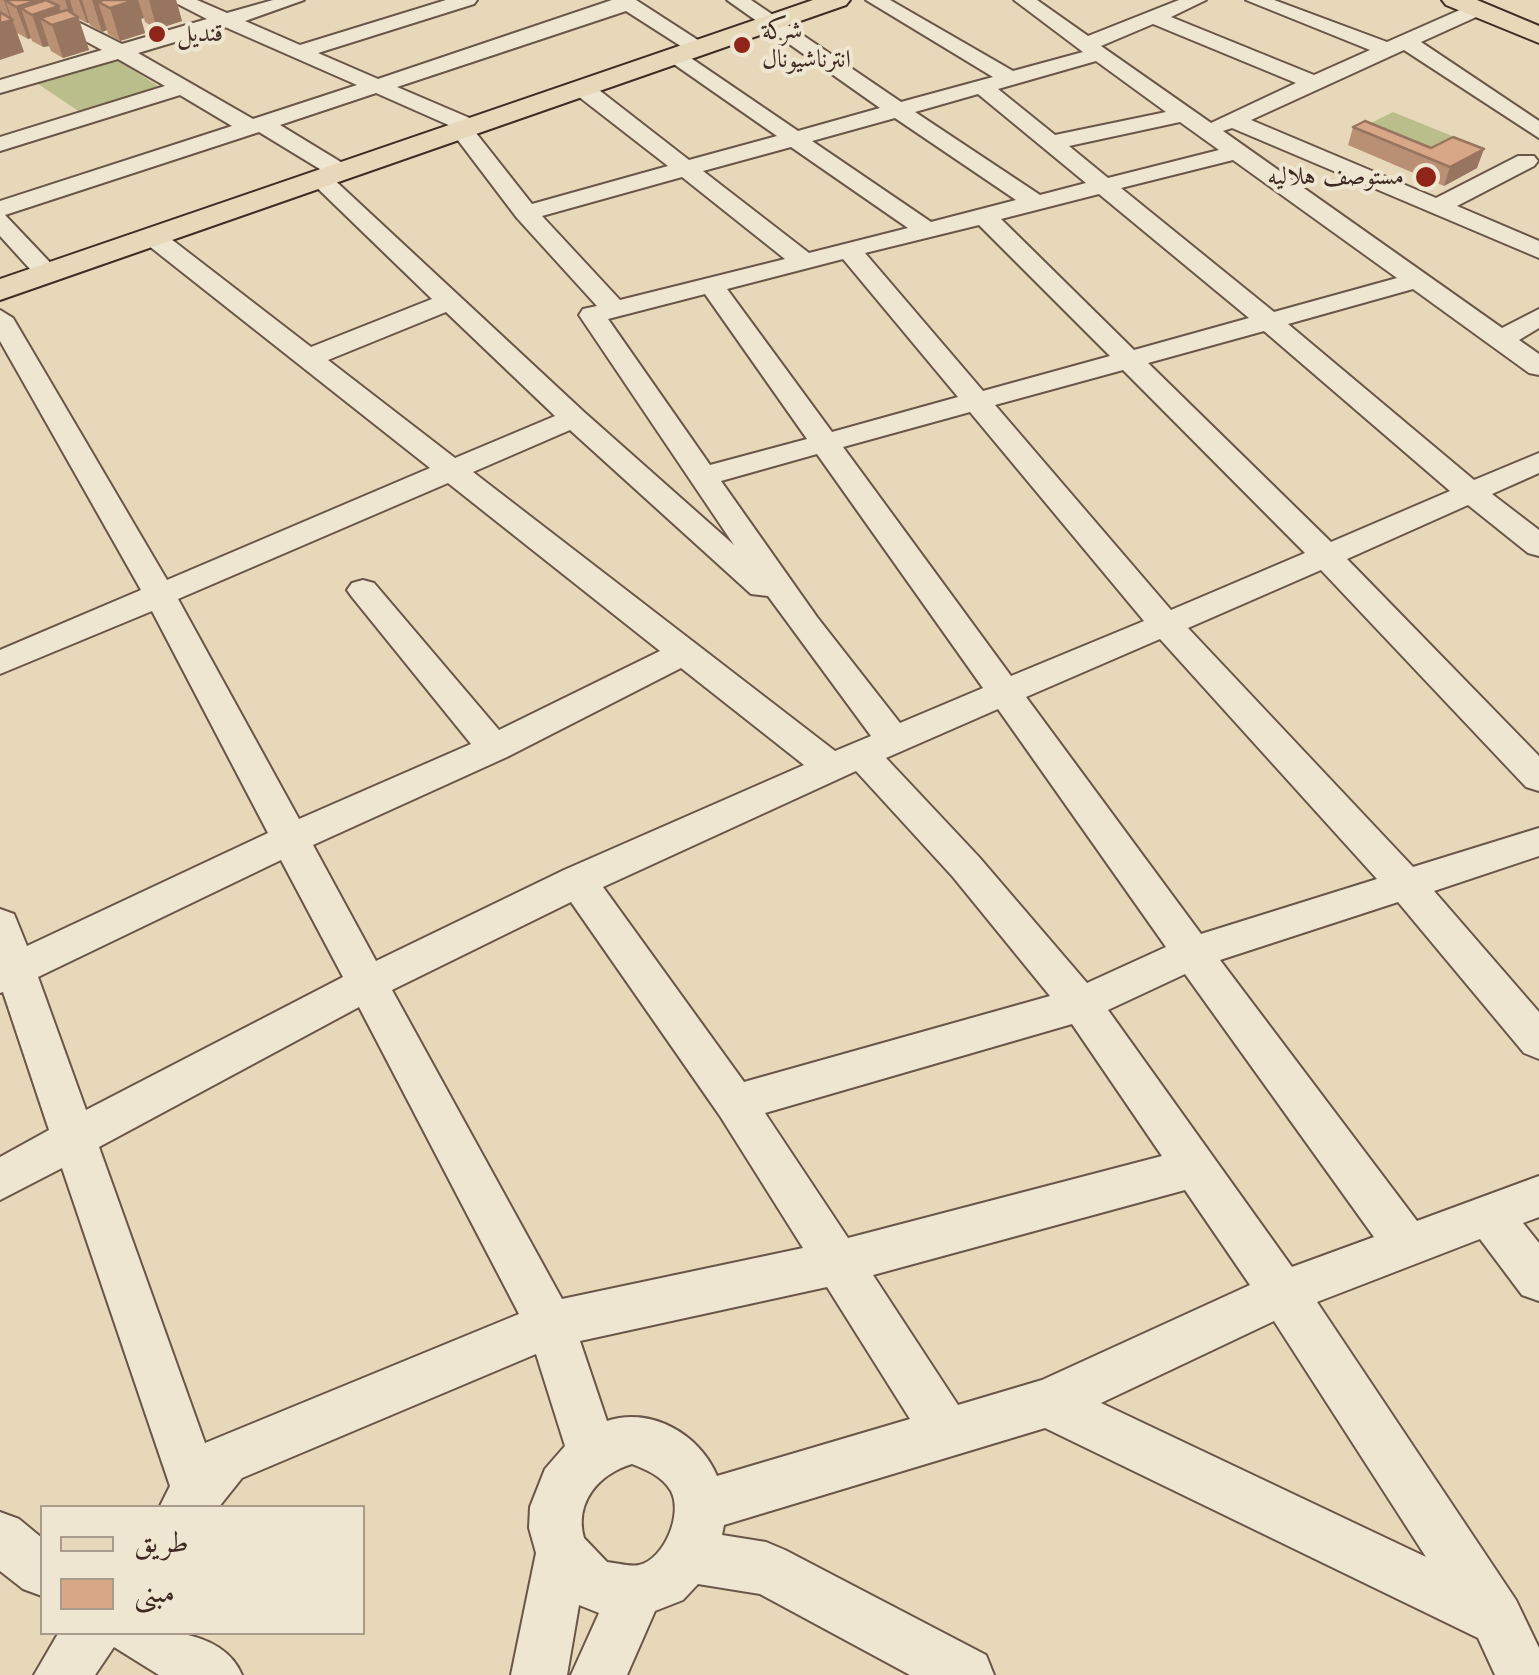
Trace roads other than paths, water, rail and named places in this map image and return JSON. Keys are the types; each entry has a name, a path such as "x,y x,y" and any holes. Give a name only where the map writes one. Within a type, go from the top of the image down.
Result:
{"main road":[{"path":"0,290 837,0"},
{"path":"1473,3 1539,22"},
{"path":"1473,3 1539,35"}],"street":[{"path":"19,0 256,125 330,175 449,301 805,625"},
{"path":"180,0 467,128 526,213 614,310"},
{"path":"6,81 121,52 294,0"},
{"path":"298,52 426,5 467,0"},
{"path":"737,0 1036,202"},
{"path":"876,0 1010,78"},
{"path":"1024,0 1186,114 1437,207 1539,250"},
{"path":"526,213 1010,78 1093,49 1153,17 1196,0"},
{"path":"1256,0 1396,45 1539,130"},
{"path":"1287,11 1315,0"},
{"path":"0,209 625,2 798,138 927,230"},
{"path":"1222,125 1396,45 1473,3"},
{"path":"426,5 485,50"},
{"path":"1153,17 1314,83"},
{"path":"6,81 78,120"},
{"path":"981,86 1429,460 1539,546"},
{"path":"0,144 184,87"},
{"path":"582,88 804,262"},
{"path":"1501,107 1539,97"},
{"path":"1052,142 1186,114"},
{"path":"1222,125 1238,152 1539,367"},
{"path":"862,754 805,625 592,315 1238,152"},
{"path":"1437,207 1526,161"},
{"path":"984,216 1324,554 1539,778"},
{"path":"0,221 48,274"},
{"path":"153,237 685,652 862,754 966,867 1080,1004 1283,1293 1497,1619 1523,1675"},
{"path":"849,250 1165,624 1406,884 1539,1041"},
{"path":"704,476 1418,280"},
{"path":"711,285 1408,1247"},
{"path":"310,358 449,301"},
{"path":"1500,340 1539,317"},
{"path":"0,318 160,596 550,1326 592,1452"},
{"path":"0,664 574,418"},
{"path":"0,1180 365,983 578,881 1539,462"},
{"path":"363,590 494,748"},
{"path":"8,973 290,838 494,748 685,652"},
{"path":"735,1102 1080,1004 1192,953 1539,842"},
{"path":"578,881 735,1102 947,1432"},
{"path":"0,925 8,973 76,1137 191,1499"},
{"path":"191,1499 224,1460 550,1326 836,1263 1192,1168"},
{"path":"695,1531 947,1432 1046,1403 1283,1293 1539,1196"},
{"path":"1488,1214 1539,1279"},
{"path":"1046,1403 1497,1619"},
{"path":"611,1442 653,1442 687,1466 698,1485 695,1531 675,1572 637,1590 614,1592 575,1572 562,1552 556,1508 575,1467 592,1452 611,1442"},
{"path":"695,1531 966,1675"},
{"path":"0,1538 40,1568"},
{"path":"538,1675 562,1552"},
{"path":"599,1675 637,1590"},
{"path":"62,1675 91,1635"},
{"path":"141,1635 214,1675"}],"place":[{"name":"قنديل","path":"157,34"},
{"name":"شركة انترناشيونال","path":"742,45"},
{"name":"مستوصف هلاليه","path":"1426,177"}]}
